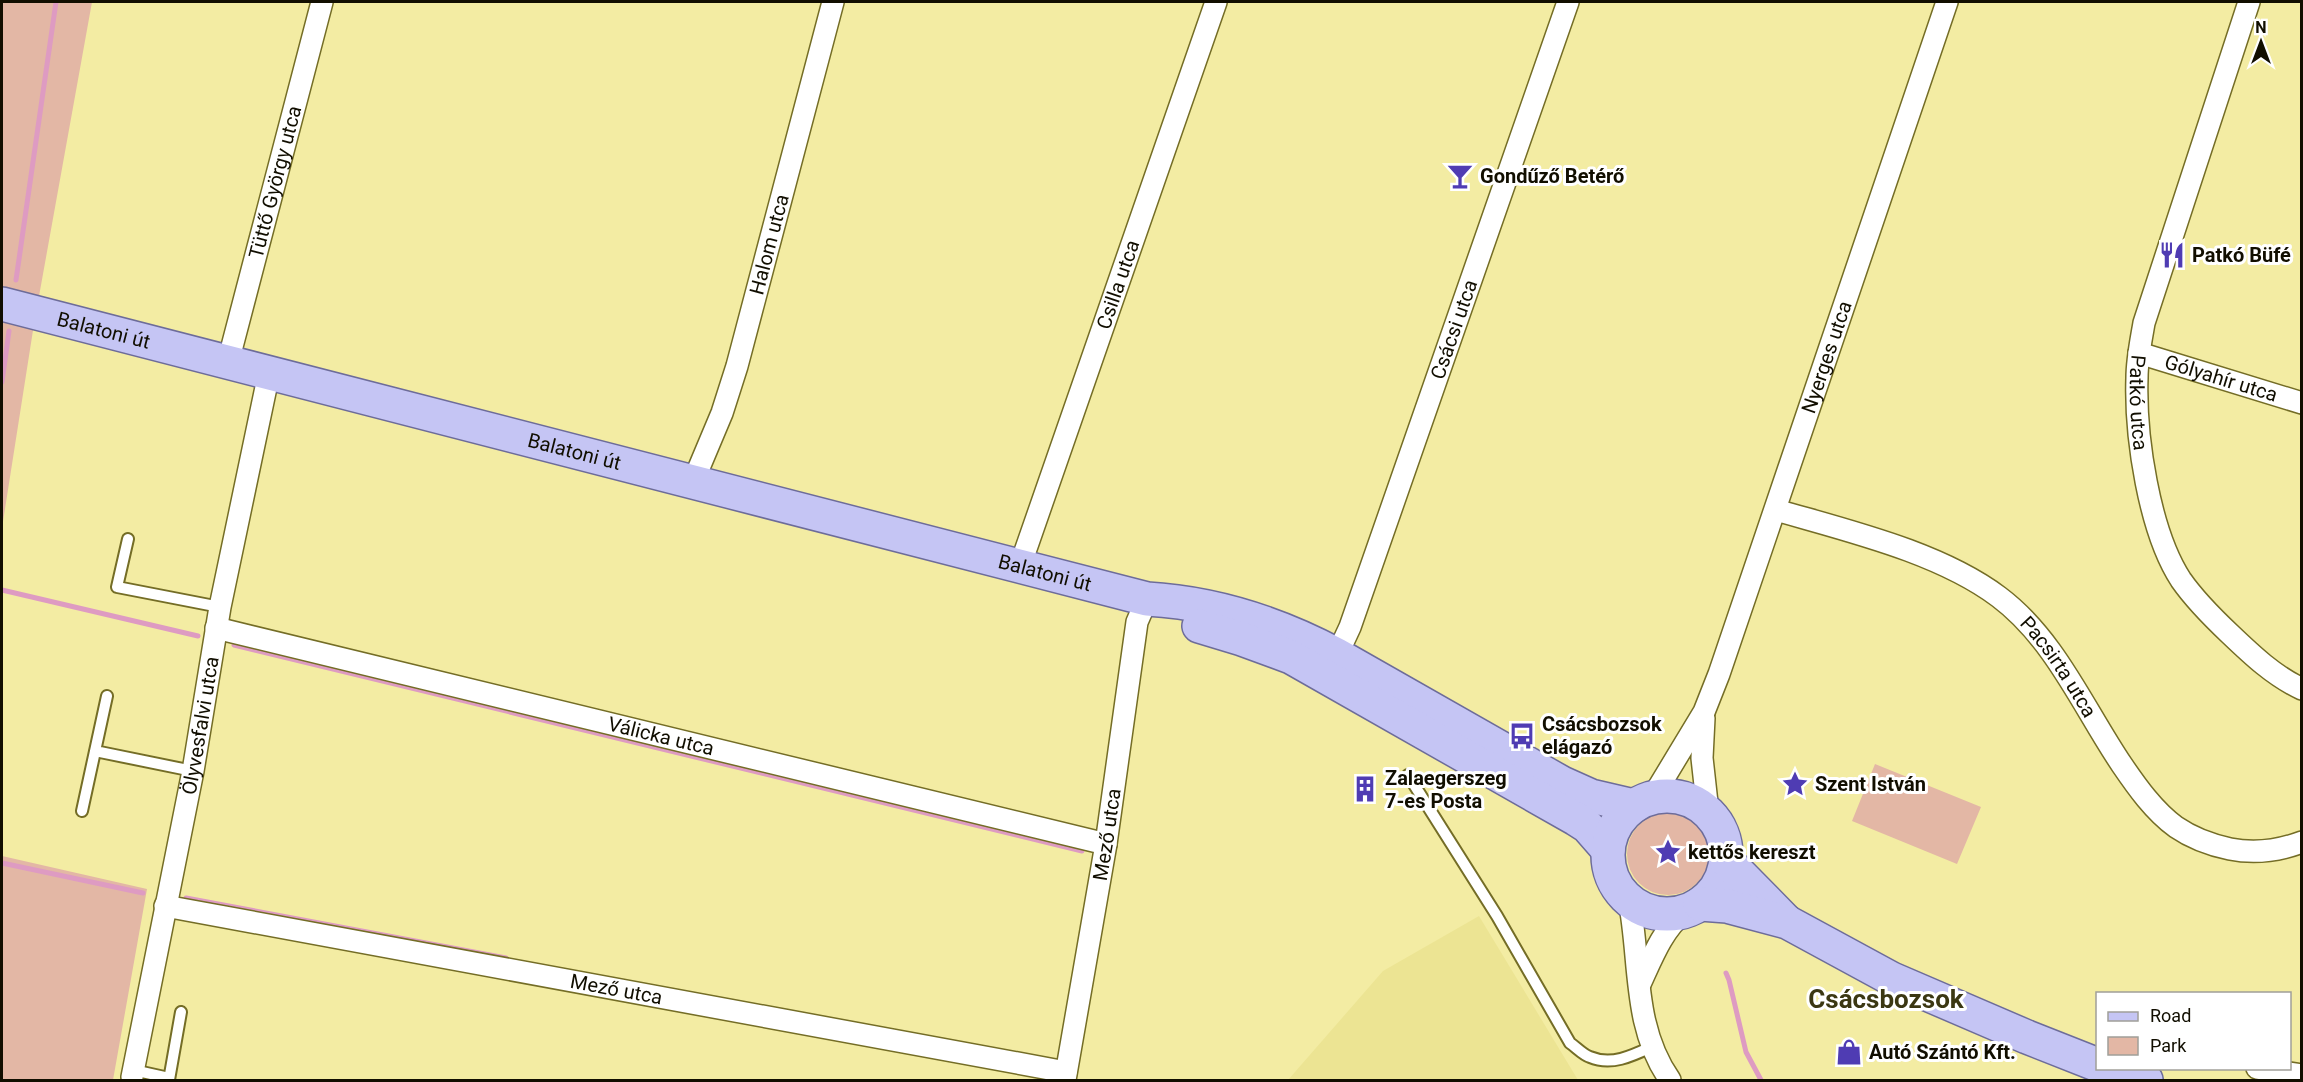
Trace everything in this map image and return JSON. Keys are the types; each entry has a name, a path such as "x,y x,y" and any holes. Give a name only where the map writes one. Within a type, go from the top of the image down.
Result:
{"main road":[{"name":"Balatoni út","path":"2,304 1147,599 1181,601 1249,617 1300,635 1562,783 1591,796 1643,802"},
{"name":"Balatoni út","path":"1147,599 1177,619 1291,657 1363,696 1576,819 1593,832 1608,850"},
{"path":"1692,908 1713,892 1722,877 1726,860 1725,843 1719,826 1708,813 1691,801 1672,796 1643,802 1616,825 1608,850 1609,865 1614,880 1629,900 1649,911 1666,914 1692,908 1727,906 1787,922 1892,979 2027,1037 2096,1063"},
{"path":"1726,860 1787,922"}],"street":[{"name":"Tüttő György utca","path":"228,362 322,2"},
{"name":"Halom utca","path":"693,482 722,413 736,366 833,2"},
{"name":"Csilla utca","path":"1020,566 1216,2"},
{"name":"Csácsi utca","path":"1337,655 1350,627 1568,2"},
{"name":"Nyerges utca","path":"1643,802 1704,712 1776,510 1947,2"},
{"name":"Patkó utca","path":"2249,2 2144,323 2137,378 2143,459 2160,537 2180,579 2196,600 2248,652 2272,671 2301,689"},
{"name":"Gólyahír utca","path":"2139,352 2301,403"},
{"name":"Ölyvesfalvi utca","path":"132,1074 193,771 218,617 269,373"},
{"name":"Pacsirta utca","path":"1776,510 1855,532 1901,548 1963,576 1999,597 2037,633 2137,786 2176,827 2206,843 2240,851 2272,850 2301,842"},
{"name":"Mező utca","path":"165,906 1065,1076 1106,844 1137,622 1147,599"},
{"name":"Válicka utca","path":"218,617 1106,844"},
{"name":"Nyerges utca","path":"1704,712 1702,758 1708,813"},
{"path":"1629,900 1635,927 1635,964 1640,984 1640,1003 1651,1047 1670,1080"},
{"path":"1640,984 1672,922 1692,908"},
{"path":"2268,1070 2301,1076"}],"lane":[{"path":"128,538 117,587 218,617"},
{"path":"82,811 107,696"},
{"path":"95,751 193,771"},
{"path":"1408,775 1497,916 1570,1043 1589,1057 1610,1061 1632,1056 1651,1047"},
{"path":"132,1074 169,1079 182,1012"}],"shaded area":[{"path":"1479,916 1578,1080 1288,1080 1383,971"}],"green space":[{"path":"2,2 92,2 34,324 2,528"},
{"path":"1875,764 1981,807 1957,864 1852,821"},
{"path":"1660,813 1676,813 1691,820 1702,831 1709,846 1706,870 1697,883 1676,895 1660,895 1645,888 1634,877 1627,862 1627,846 1634,831 1645,820"},
{"path":"2,856 147,889 113,1080 2,1080"}],"waterway":[{"path":"16,280 56,2"},
{"path":"2,382 9,331"},
{"path":"2,590 198,636"},
{"path":"234,645 1082,851"},
{"path":"2,863 143,893"},
{"path":"186,898 506,958"},
{"path":"1726,973 1746,1052 1761,1080"}],"place":[{"name":"Gondűző Betérő","path":"1460,176"},
{"name":"Patkó Büfé","path":"2172,255"},
{"name":"Csácsbozsok elágazó","path":"1522,736"},
{"name":"Szent István","path":"1795,784"},
{"name":"Zalaegerszeg 7-es Posta","path":"1365,789"},
{"name":"kettős kereszt","path":"1668,852"},
{"name":"Autó Szántó Kft.","path":"1849,1052"}],"district":[{"name":"Csácsbozsok","path":"1886,999"}]}
